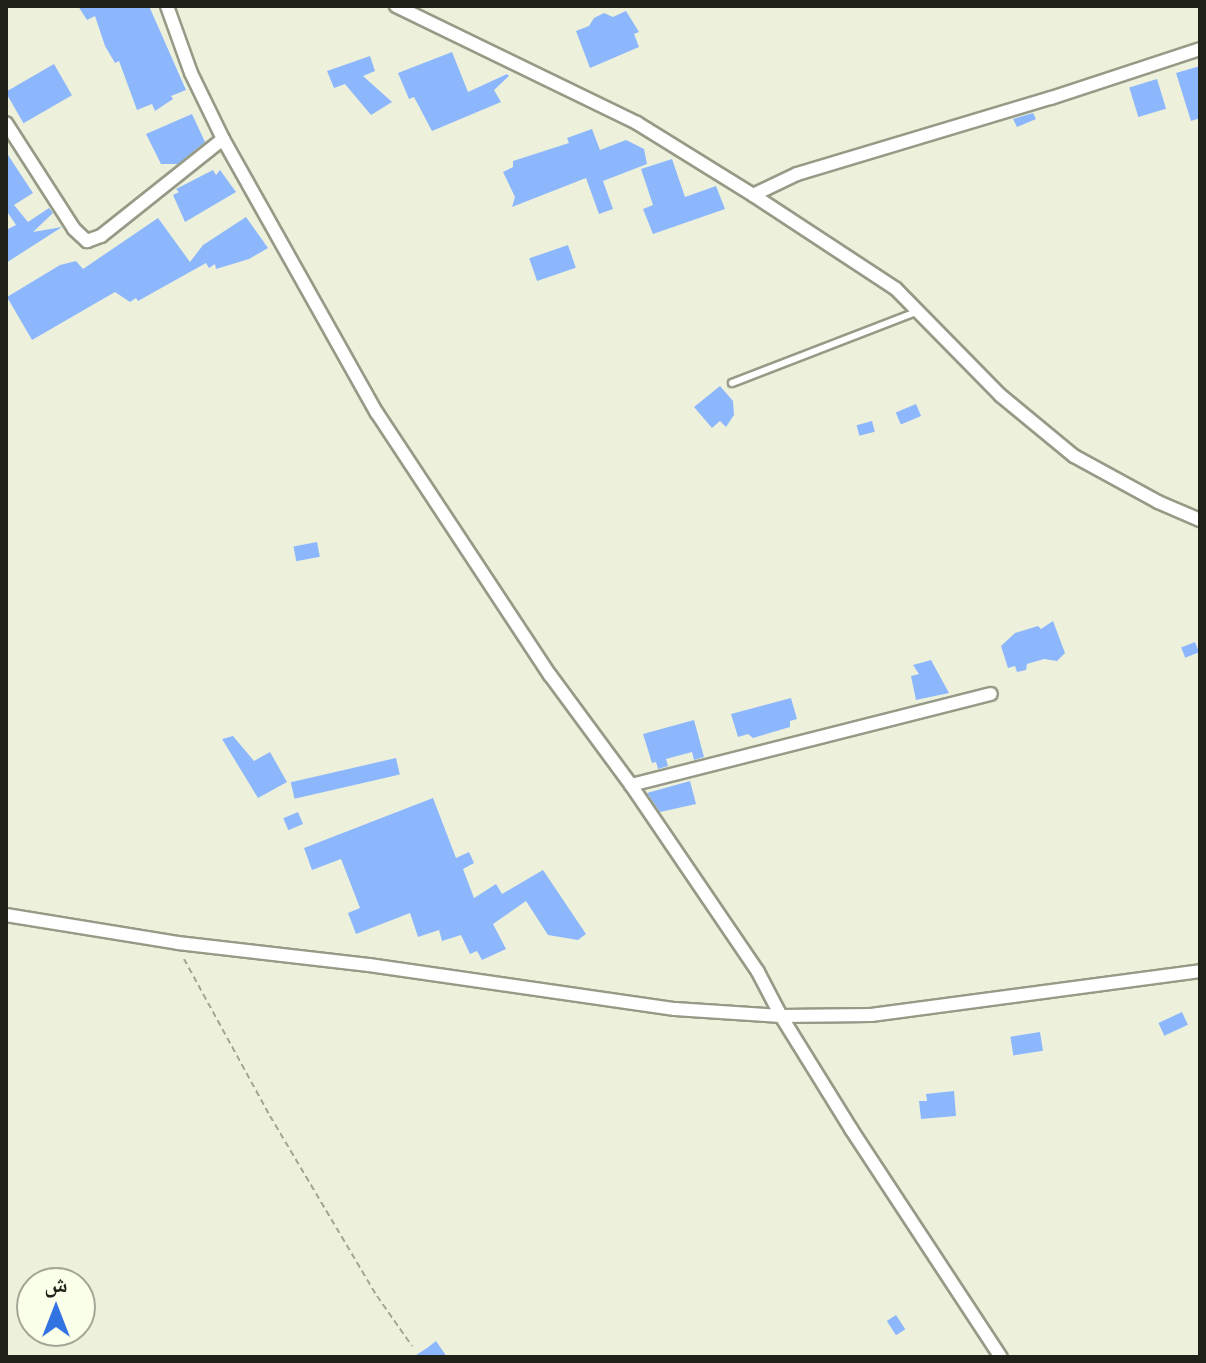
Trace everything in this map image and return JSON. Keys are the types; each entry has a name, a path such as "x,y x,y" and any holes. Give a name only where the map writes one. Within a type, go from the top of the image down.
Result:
{"street":[{"path":"167,6 191,73 223,139 377,413 542,662 631,785 758,972 781,1016 1001,1357"},
{"path":"396,6 637,123 753,195 885,282 920,311 1000,395 1074,456 1158,502 1200,520"},
{"path":"753,195 797,174 1051,98 1200,49"},
{"path":"6,123 74,229 87,241 101,236 223,139"},
{"path":"631,785 991,694"},
{"path":"6,915 178,943 369,965 675,1009 781,1016 871,1015 1200,971"}],"lane":[{"path":"732,383 920,311"}],"path":[{"path":"178,943 187,970 228,1043 377,1296 412,1346"}],"building":[{"path":"78,6 149,6 186,90 171,96 173,99 155,111 152,104 137,110 119,61 115,63 105,46 95,16 87,20"},
{"path":"626,11 639,32 634,34 639,47 590,68 576,31 589,26 594,18 604,13 613,17"},
{"path":"452,52 468,92 507,74 509,76 494,90 501,102 432,131 414,97 409,99 398,73"},
{"path":"370,56 375,71 363,76 392,102 371,115 345,84 334,88 327,71"},
{"path":"54,64 72,95 24,123 6,92"},
{"path":"1200,66 1200,118 1191,121 1176,73"},
{"path":"1157,79 1166,109 1138,117 1129,87"},
{"path":"1033,113 1036,119 1017,127 1013,119"},
{"path":"192,114 205,142 178,164 161,164 146,134"},
{"path":"592,129 600,150 626,140 644,149 647,164 603,181 613,209 599,214 586,178 512,207 515,197 503,172 513,167 513,161 569,143 567,138"},
{"path":"6,152 33,193 14,205 28,222 49,208 53,213 33,232 62,227 6,263 6,230 16,225 6,210"},
{"path":"672,159 685,197 716,186 725,209 653,234 643,209 653,205 641,169"},
{"path":"213,170 216,175 220,170 236,192 185,222 173,195 179,192 176,189"},
{"path":"246,217 268,248 249,259 216,269 215,264 209,268 206,263 138,301 136,298 130,302 115,292 32,340 7,297 60,265 76,261 83,269 158,218 190,262 203,245"},
{"path":"568,245 576,268 537,281 529,258"},
{"path":"720,386 733,401 734,415 726,427 720,421 712,428 694,407"},
{"path":"916,404 921,416 901,425 896,413"},
{"path":"872,421 875,432 859,436 857,425"},
{"path":"317,542 320,557 296,561 293,547"},
{"path":"1053,621 1065,653 1057,661 1044,659 1027,664 1026,670 1017,672 1015,666 1008,668 1001,646 1015,633 1038,626 1041,629"},
{"path":"1195,642 1199,652 1185,658 1181,648"},
{"path":"931,660 949,693 916,700 911,676 919,674 913,665"},
{"path":"791,698 797,719 790,721 790,727 753,738 748,734 738,737 731,714"},
{"path":"694,720 704,757 694,760 692,752 666,759 668,766 658,769 656,762 652,763 643,734"},
{"path":"233,736 254,761 270,752 287,782 258,798 222,739"},
{"path":"396,758 400,775 295,799 291,782"},
{"path":"690,781 696,804 660,812 647,793"},
{"path":"433,798 456,858 469,852 474,863 463,869 474,898 496,884 502,894 543,870 586,934 578,940 548,935 526,901 493,924 506,949 482,960 477,951 470,954 461,935 442,941 439,930 418,937 410,913 356,934 348,913 360,908 341,859 312,870 304,848"},
{"path":"298,812 303,824 288,830 283,818"},
{"path":"1182,1012 1188,1025 1164,1036 1158,1023"},
{"path":"1040,1032 1043,1051 1013,1055 1010,1037"},
{"path":"954,1091 956,1116 921,1119 919,1101 927,1101 926,1094"},
{"path":"896,1315 905,1329 896,1335 887,1321"},
{"path":"436,1341 447,1357 413,1357 427,1348"}]}
